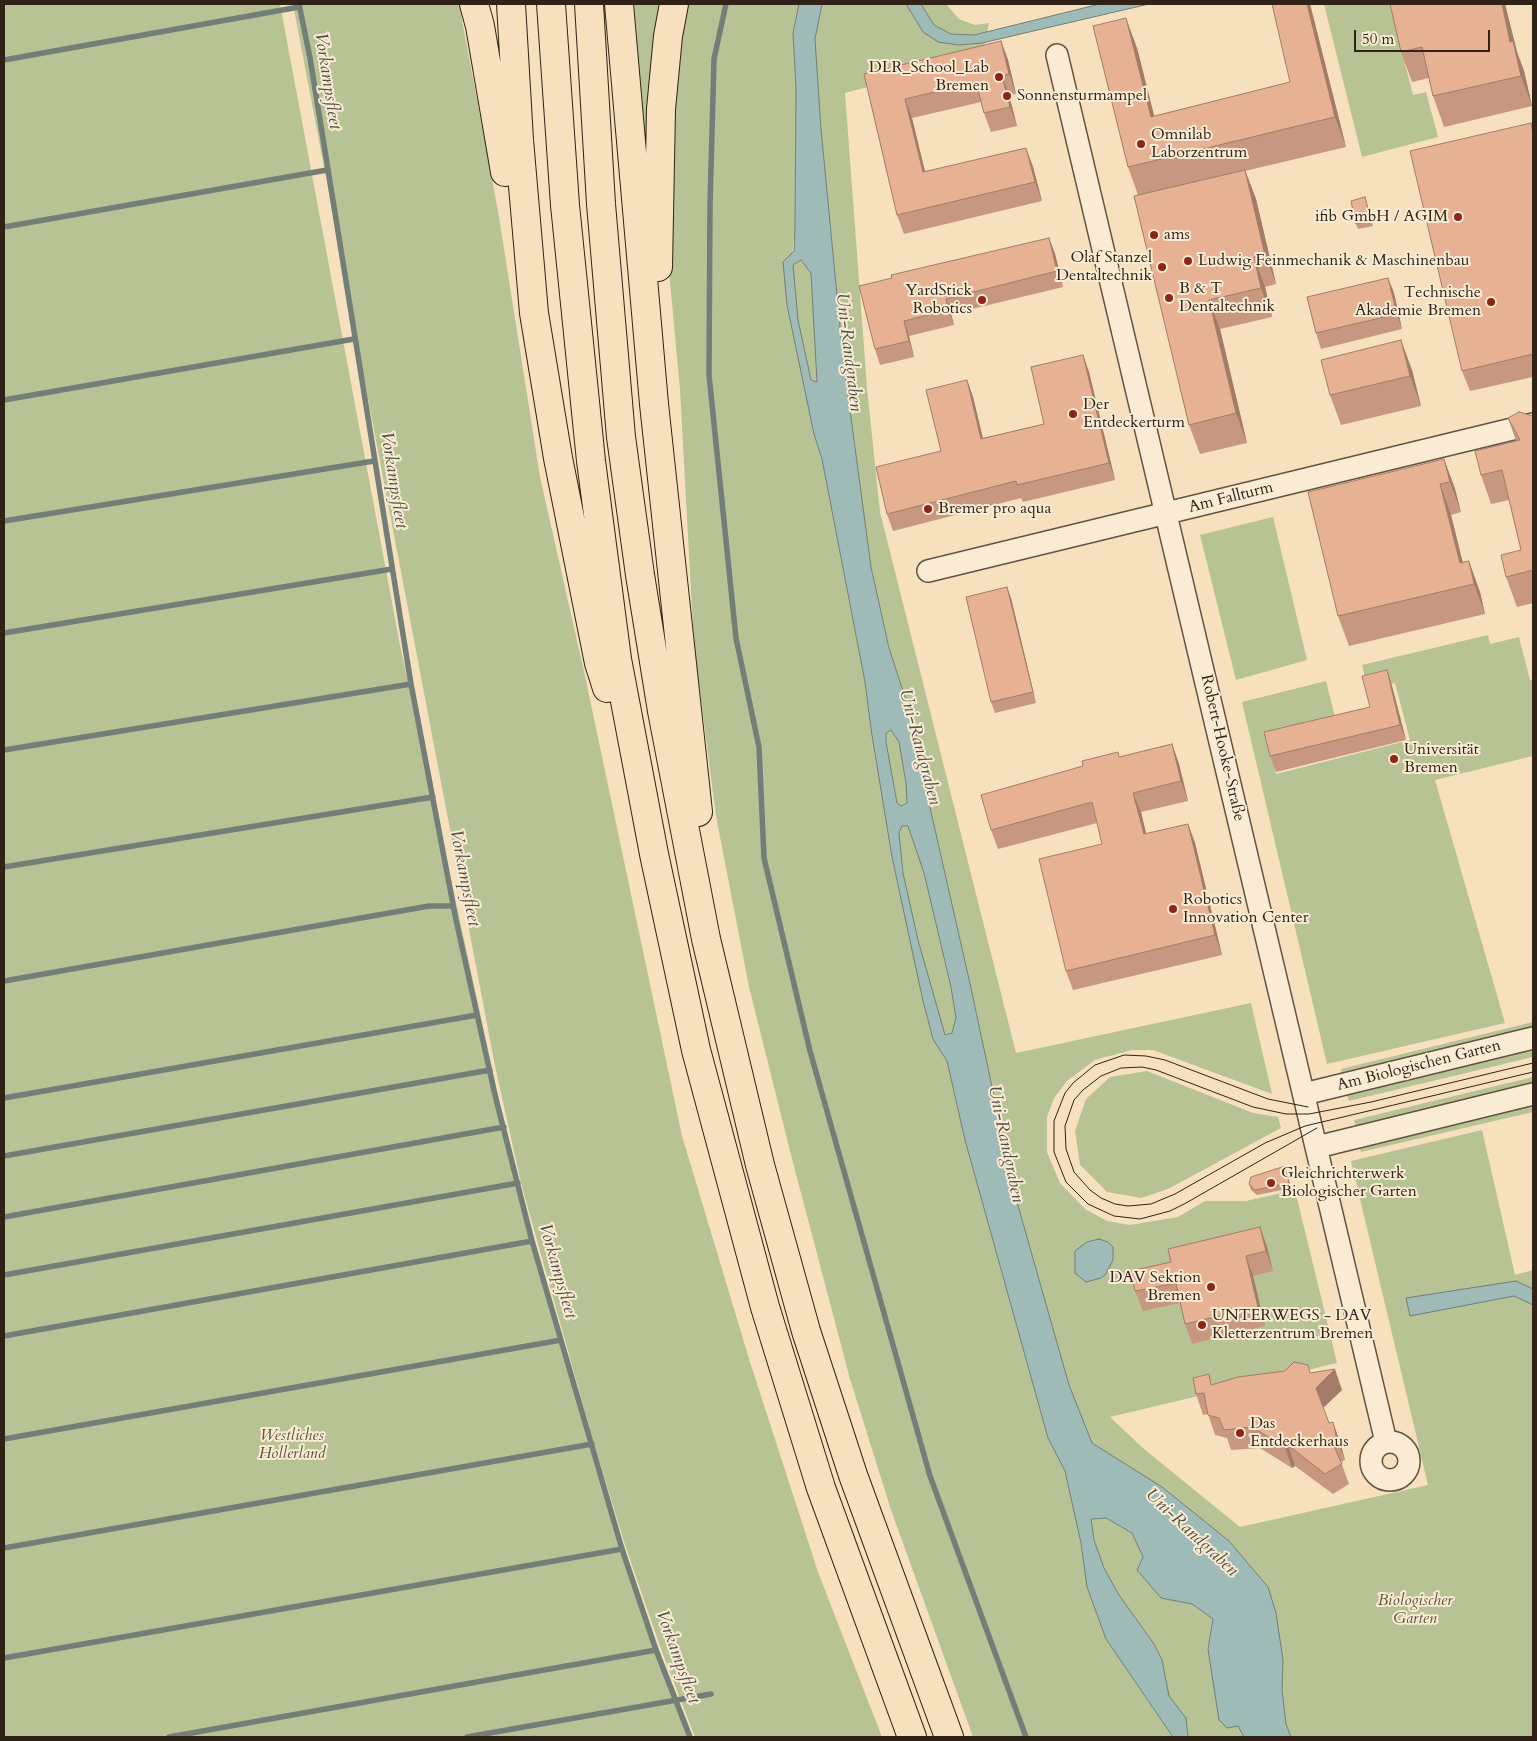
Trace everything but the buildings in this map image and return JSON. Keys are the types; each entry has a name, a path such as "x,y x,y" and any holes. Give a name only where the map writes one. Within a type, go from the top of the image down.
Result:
{"highway":[{"path":"474,4 494,100 516,249 534,313"},
{"path":"511,4 519,140 534,313 558,458 599,663 645,804"},
{"path":"551,4 565,205 591,461 617,659 696,1050 765,1307 821,1488 912,1737"},
{"path":"589,4 601,204 621,438 662,711 706,939 760,1165 806,1331 853,1475 949,1737"},
{"path":"619,4 654,404 699,819 713,895 706,939"},
{"path":"654,404 662,384 658,242 661,109 668,36 674,4"}],"street":[{"name":"Robert-Hooke-Straße","path":"1057,55 1386,1442"},
{"name":"Am Fallturm","path":"928,571 1533,424"},
{"name":"Am Biologischen Garten","path":"1304,1094 1533,1038"},
{"path":"1317,1147 1533,1094"}],"green space":[{"name":"Westliches Hollerland","path":"4,4 280,4 400,645 512,1160 621,1553 693,1737 4,1737"},
{"path":"293,4 459,4 498,211 540,477 585,676 682,1136 750,1362 818,1572 882,1737 695,1737 661,1649 626,1548 594,1444 521,1183 495,1066"},
{"path":"632,4 666,4 650,243"},
{"path":"686,4 799,4 793,33 796,87 795,227 787,305 814,434 822,459 865,682 892,857 933,1039 947,1061 965,1140 1048,1438 1065,1471 1081,1543 1087,1587 1106,1639 1173,1737 973,1737 891,1510 850,1379 749,987 716,816 694,646 680,389 669,271 673,135"},
{"name":"Biologischer Garten","path":"822,4 906,4 923,32 985,43 982,57 845,93 867,388 880,512 1016,1053 1251,1003 1272,1094 1153,1050 1132,1050 1095,1060 1067,1081 1054,1098 1047,1117 1047,1152 1060,1183 1085,1209 1107,1221 1130,1225 1178,1217 1205,1201 1246,1201 1295,1190 1337,1363 1110,1417 1144,1449 1240,1527 1428,1485 1351,1161 1482,1130 1515,1275 1533,1270 1533,1737 1291,1737 1286,1724 1282,1690 1283,1660 1229,1541 1092,1443 1081,1421 1015,1195 931,812 915,728 889,648 871,567 843,358 821,129 815,39"},
{"path":"921,4 946,4 959,19 975,25 989,23 987,32 974,35 951,34 934,25"},
{"path":"1324,4 1390,4 1413,95 1426,92 1438,137 1362,157"},
{"path":"801,260 811,273 817,382 811,381 798,320 793,265"},
{"path":"1273,517 1307,660 1236,680 1200,535"},
{"path":"1488,635 1490,644 1519,637 1530,680 1533,680 1533,756 1435,780 1505,1023 1327,1064 1242,702 1326,681 1338,729 1269,746 1276,774 1410,740 1395,683 1368,689 1362,665"},
{"path":"891,730 899,742 906,783 907,803 901,806 897,803 886,742 885,733"},
{"path":"902,826 908,826 924,873 951,987 956,1018 952,1033 944,1036 918,940 903,873 899,832"},
{"path":"1533,1022 1533,1027 1355,1070 1357,1076 1343,1079 1341,1069"},
{"path":"1533,1047 1533,1057 1349,1101 1346,1092"},
{"path":"1147,1071 1253,1113 1278,1117 1281,1128 1168,1189 1141,1198 1107,1192 1080,1165 1075,1131 1086,1099 1110,1077"},
{"path":"1533,1077 1533,1088 1356,1129 1354,1120"},
{"path":"1533,1105 1533,1112 1361,1152 1358,1143 1378,1143"},
{"path":"1106,1518 1132,1533 1161,1598 1192,1604 1213,1619 1208,1649 1244,1737 1188,1737 1186,1718 1169,1696 1154,1644 1119,1595 1104,1568 1094,1540 1091,1519"}],"water":[{"name":"Uni-Randgraben","path":"799,4 822,4 815,39 821,129 843,358 871,567 889,648 915,728 931,812 1015,1195 1069,1385 1092,1443 1162,1487 1229,1541 1268,1587 1276,1613 1283,1660 1282,1690 1286,1724 1291,1737 1244,1737 1238,1726 1227,1728 1219,1720 1208,1649 1213,1619 1192,1604 1161,1598 1137,1570 1143,1557 1132,1533 1106,1518 1091,1519 1094,1540 1104,1568 1119,1595 1154,1644 1162,1660 1169,1696 1186,1718 1188,1737 1173,1737 1106,1639 1087,1587 1081,1543 1065,1471 1048,1438 965,1140 947,1061 933,1039 923,1001 892,857 865,682 822,459 814,434 787,305 783,262 794,251 795,227 796,88 793,33","holes":["801,260 811,273 817,382 811,380 798,320 793,265","891,730 899,742 906,783 907,803 901,806 897,803 886,733","902,826 908,826 924,873 951,987 956,1018 952,1033 945,1035 918,940 903,873 899,833"]},
{"path":"906,4 921,4 934,25 951,34 974,35 1100,4 1149,4 982,43 958,45 938,42 923,32"},
{"path":"1099,1239 1108,1242 1113,1247 1113,1260 1106,1274 1101,1278 1086,1282 1075,1273 1075,1251 1087,1242"},
{"path":"1516,1281 1533,1289 1533,1305 1514,1296 1410,1316 1406,1298"}],"waterway":[{"name":"Vorkampsfleet","path":"299,4 310,58 411,684 456,920 495,1095 532,1241 622,1549 656,1650 690,1737"},
{"path":"726,4 714,59 710,205 709,375 736,638 759,747 764,858 810,1051 930,1476 1026,1737"},
{"path":"4,60 299,7"},
{"path":"4,227 327,170"},
{"path":"4,400 354,339"},
{"path":"4,521 374,461"},
{"path":"4,633 392,569"},
{"path":"4,750 411,684"},
{"path":"4,867 433,797"},
{"path":"4,981 429,906 453,906"},
{"path":"4,1098 477,1015"},
{"path":"4,1156 490,1070"},
{"path":"4,1217 504,1127"},
{"path":"4,1275 518,1183"},
{"path":"4,1336 532,1241"},
{"path":"4,1439 561,1340"},
{"path":"4,1548 592,1444"},
{"path":"4,1658 622,1549"},
{"path":"169,1737 656,1650"},
{"path":"467,1737 711,1694"}],"tram line":[{"path":"1308,1107 1268,1099 1165,1060 1146,1056 1124,1055 1095,1065 1073,1083 1065,1093 1054,1121 1054,1152 1066,1182 1088,1204 1114,1216 1140,1219 1170,1211 1186,1203 1317,1128"},
{"path":"1533,1063 1371,1102 1309,1114 1286,1114 1253,1107 1156,1070 1142,1067 1121,1068 1101,1076 1074,1100 1065,1126 1066,1149 1074,1172 1090,1190 1101,1198 1115,1204 1128,1206 1151,1204 1175,1194 1265,1143 1305,1126 1533,1072"}],"place":[{"name":"DLR_School_Lab Bremen","path":"999,77"},
{"name":"Sonnensturmampel","path":"1007,96"},
{"name":"Omnilab Laborzentrum","path":"1141,144"},
{"name":"ifib GmbH / AGIM","path":"1458,217"},
{"name":"ams","path":"1154,235"},
{"name":"Ludwig Feinmechanik & Maschinenbau","path":"1188,261"},
{"name":"Olaf Stanzel Dentaltechnik","path":"1162,267"},
{"name":"B & T Dentaltechnik","path":"1169,298"},
{"name":"YardStick Robotics","path":"982,300"},
{"name":"Technische Akademie Bremen","path":"1491,302"},
{"name":"Der Entdeckerturm","path":"1073,414"},
{"name":"Bremer pro aqua","path":"928,509"},
{"name":"Universität Bremen","path":"1394,759"},
{"name":"Robotics Innovation Center","path":"1173,909"},
{"name":"Gleichrichterwerk Biologischer Garten","path":"1271,1183"},
{"name":"DAV Sektion Bremen","path":"1211,1287"},
{"name":"UNTERWEGS - DAV Kletterzentrum Bremen","path":"1202,1325"},
{"name":"Das Entdeckerhaus","path":"1240,1433"}]}
